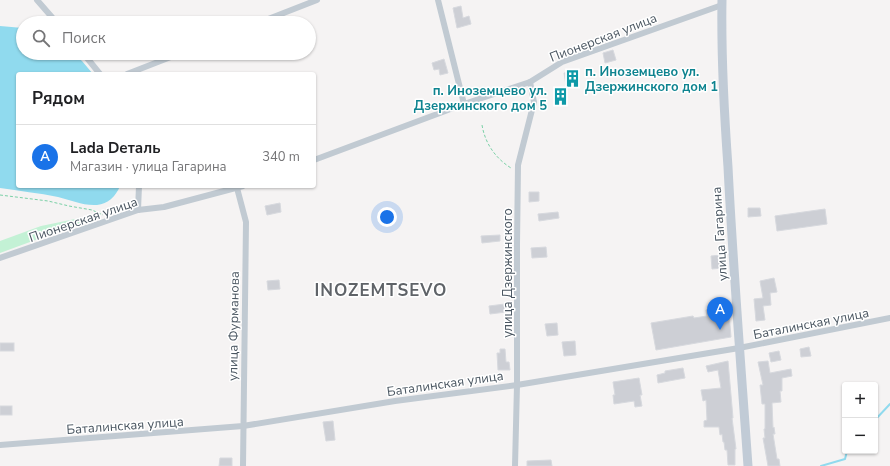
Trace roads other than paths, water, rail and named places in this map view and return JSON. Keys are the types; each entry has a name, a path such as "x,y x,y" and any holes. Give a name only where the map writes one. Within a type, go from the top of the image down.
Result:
{"main road":[{"name":"улица Гагарина","path":"722,2 724,104 748,466"}],"street":[{"path":"37,0 52,16"},
{"path":"276,16 318,0"},
{"path":"438,0 464,104"},
{"name":"Пионерская улица","path":"316,159 464,104 530,82 562,62 722,2"},
{"path":"89,60 98,72"},
{"path":"131,72 163,60"},
{"name":"улица Дзержинского","path":"516,466 518,165 534,102 530,82"},
{"path":"138,210 139,188"},
{"name":"Пионерская улица","path":"0,258 138,210 164,208 236,188"},
{"name":"улица Фурманова","path":"240,188 246,222 243,466"},
{"name":"Баталинская улица","path":"0,445 243,426 396,400 517,385 739,348 890,318"}],"water":[{"path":"0,26 16,27 16,60 81,60 91,72 16,72 16,188 119,188 114,196 105,203 87,205 58,197 0,188"}],"waterway":[{"path":"877,418 890,404"},
{"path":"821,466 845,459 846,454"}],"place":[{"name":"п. Иноземцево ул. Дзержинского дом 1","path":"572,78"},
{"name":"п. Иноземцево ул. Дзержинского дом 5","path":"560,97"},
{"name":"Lada Dеталь","path":"720,330"}],"district":[{"name":"INOZEMTSEVO","path":"381,290"}]}
